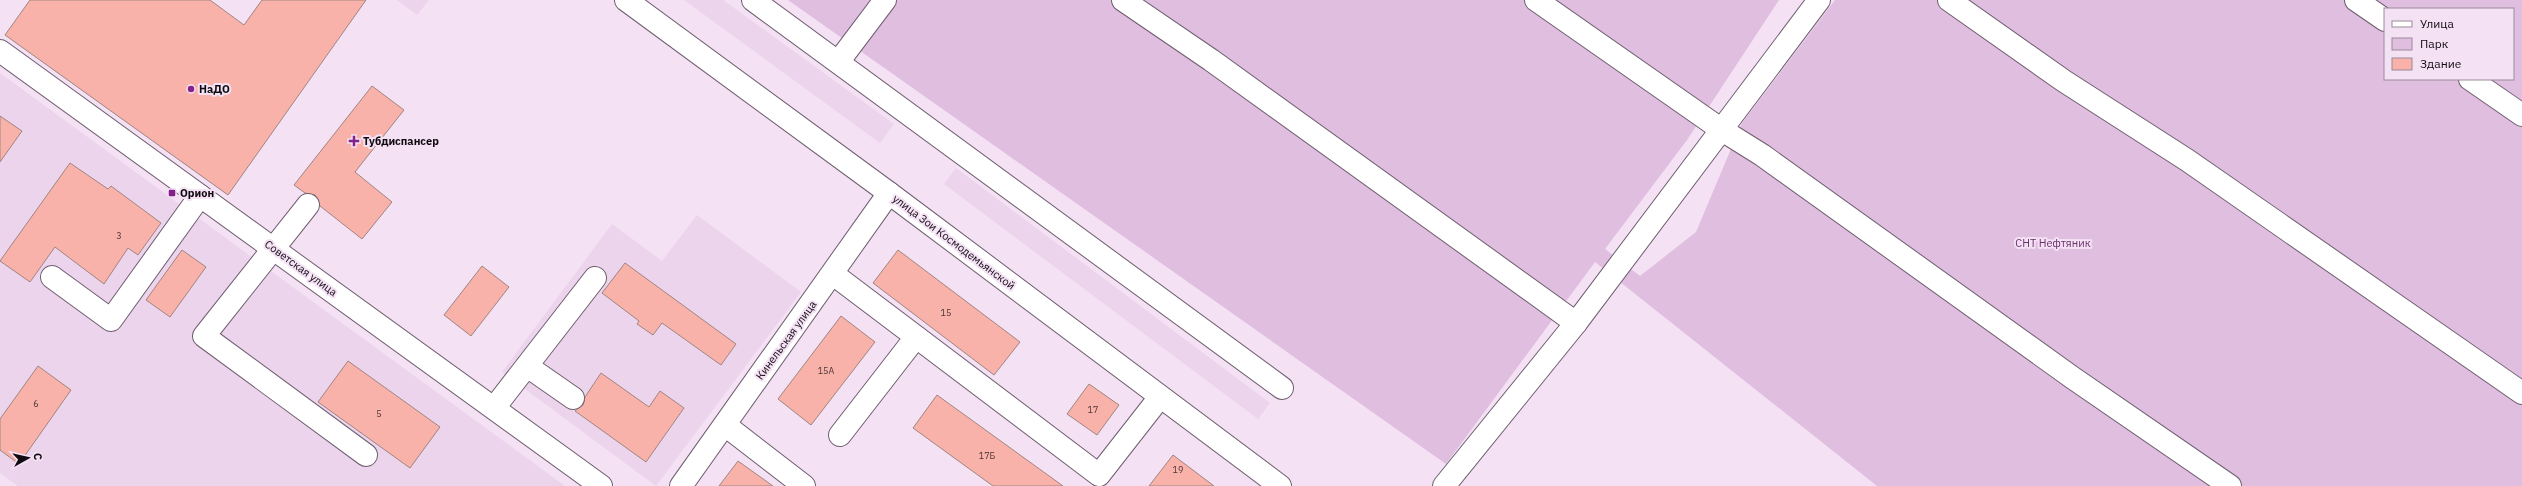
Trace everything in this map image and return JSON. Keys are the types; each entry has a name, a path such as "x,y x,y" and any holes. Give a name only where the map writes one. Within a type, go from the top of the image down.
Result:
{"street":[{"name":"улица Зои Космодемьянской","path":"626,0 889,193 1160,398 1280,486"},
{"path":"753,0 839,61 1282,388"},
{"path":"839,61 885,0"},
{"path":"1123,0 1211,60 1576,323"},
{"path":"1536,0 1722,130 1762,156 2080,382 2230,486"},
{"path":"1444,486 1576,323 1819,0"},
{"path":"1949,0 2064,81 2187,160 2522,393"},
{"path":"2356,0 2384,19"},
{"name":"Советская улица","path":"0,51 601,486"},
{"path":"2471,80 2522,115"},
{"name":"Кинельская улица","path":"681,486 833,274 889,193"},
{"path":"52,277 111,320 200,196"},
{"path":"308,205 204,336 366,455"},
{"path":"833,274 1101,481 1160,398"},
{"path":"494,408 595,278"},
{"path":"840,435 916,337"},
{"path":"527,366 573,398"},
{"path":"725,425 804,486"}],"shaded area":[{"path":"397,0 429,0 417,15"},
{"path":"684,0 723,0 894,124 880,143"},
{"path":"0,73 565,486 18,486 0,473"},
{"path":"956,168 1270,403 1258,419 944,184"},
{"path":"697,215 801,292 656,486 502,372 612,224 662,261"}],"green space":[{"name":"СНТ Нефтяник","path":"788,0 1779,0 1687,140 1605,249 1640,276 1696,232 1742,123 1835,0 2522,0 2522,486 1877,486 1595,262 1446,464"}],"building":[{"name":"НаДО","path":"30,0 210,0 244,25 262,0 366,0 228,195 5,35"},
{"name":"Тубдиспансер","path":"372,86 404,110 355,172 392,202 362,239 320,206 315,195 305,193 294,185"},
{"path":"0,116 22,131 0,162"},
{"path":"70,163 108,189 111,186 161,223 138,255 128,248 104,284 55,247 30,282 0,261"},
{"path":"182,250 206,267 170,317 146,300"},
{"path":"898,250 1020,342 994,375 873,283"},
{"path":"625,263 736,344 721,365 662,323 653,335 637,324 639,321 602,293"},
{"path":"482,266 509,287 471,336 444,315"},
{"path":"841,316 875,342 811,425 778,399"},
{"path":"348,361 440,427 410,468 318,402"},
{"path":"38,366 71,390 19,464 0,450 0,419"},
{"path":"601,373 649,407 660,391 684,408 646,462 575,411 583,405 585,397"},
{"path":"1089,384 1119,405 1097,435 1067,414"},
{"path":"937,395 1063,486 993,486 913,428"},
{"path":"1173,455 1214,486 1149,486"},
{"path":"738,461 773,486 719,486"}],"place":[{"name":"НаДО","path":"191,89"},
{"name":"Тубдиспансер","path":"354,141"},
{"name":"Орион","path":"172,193"}]}
